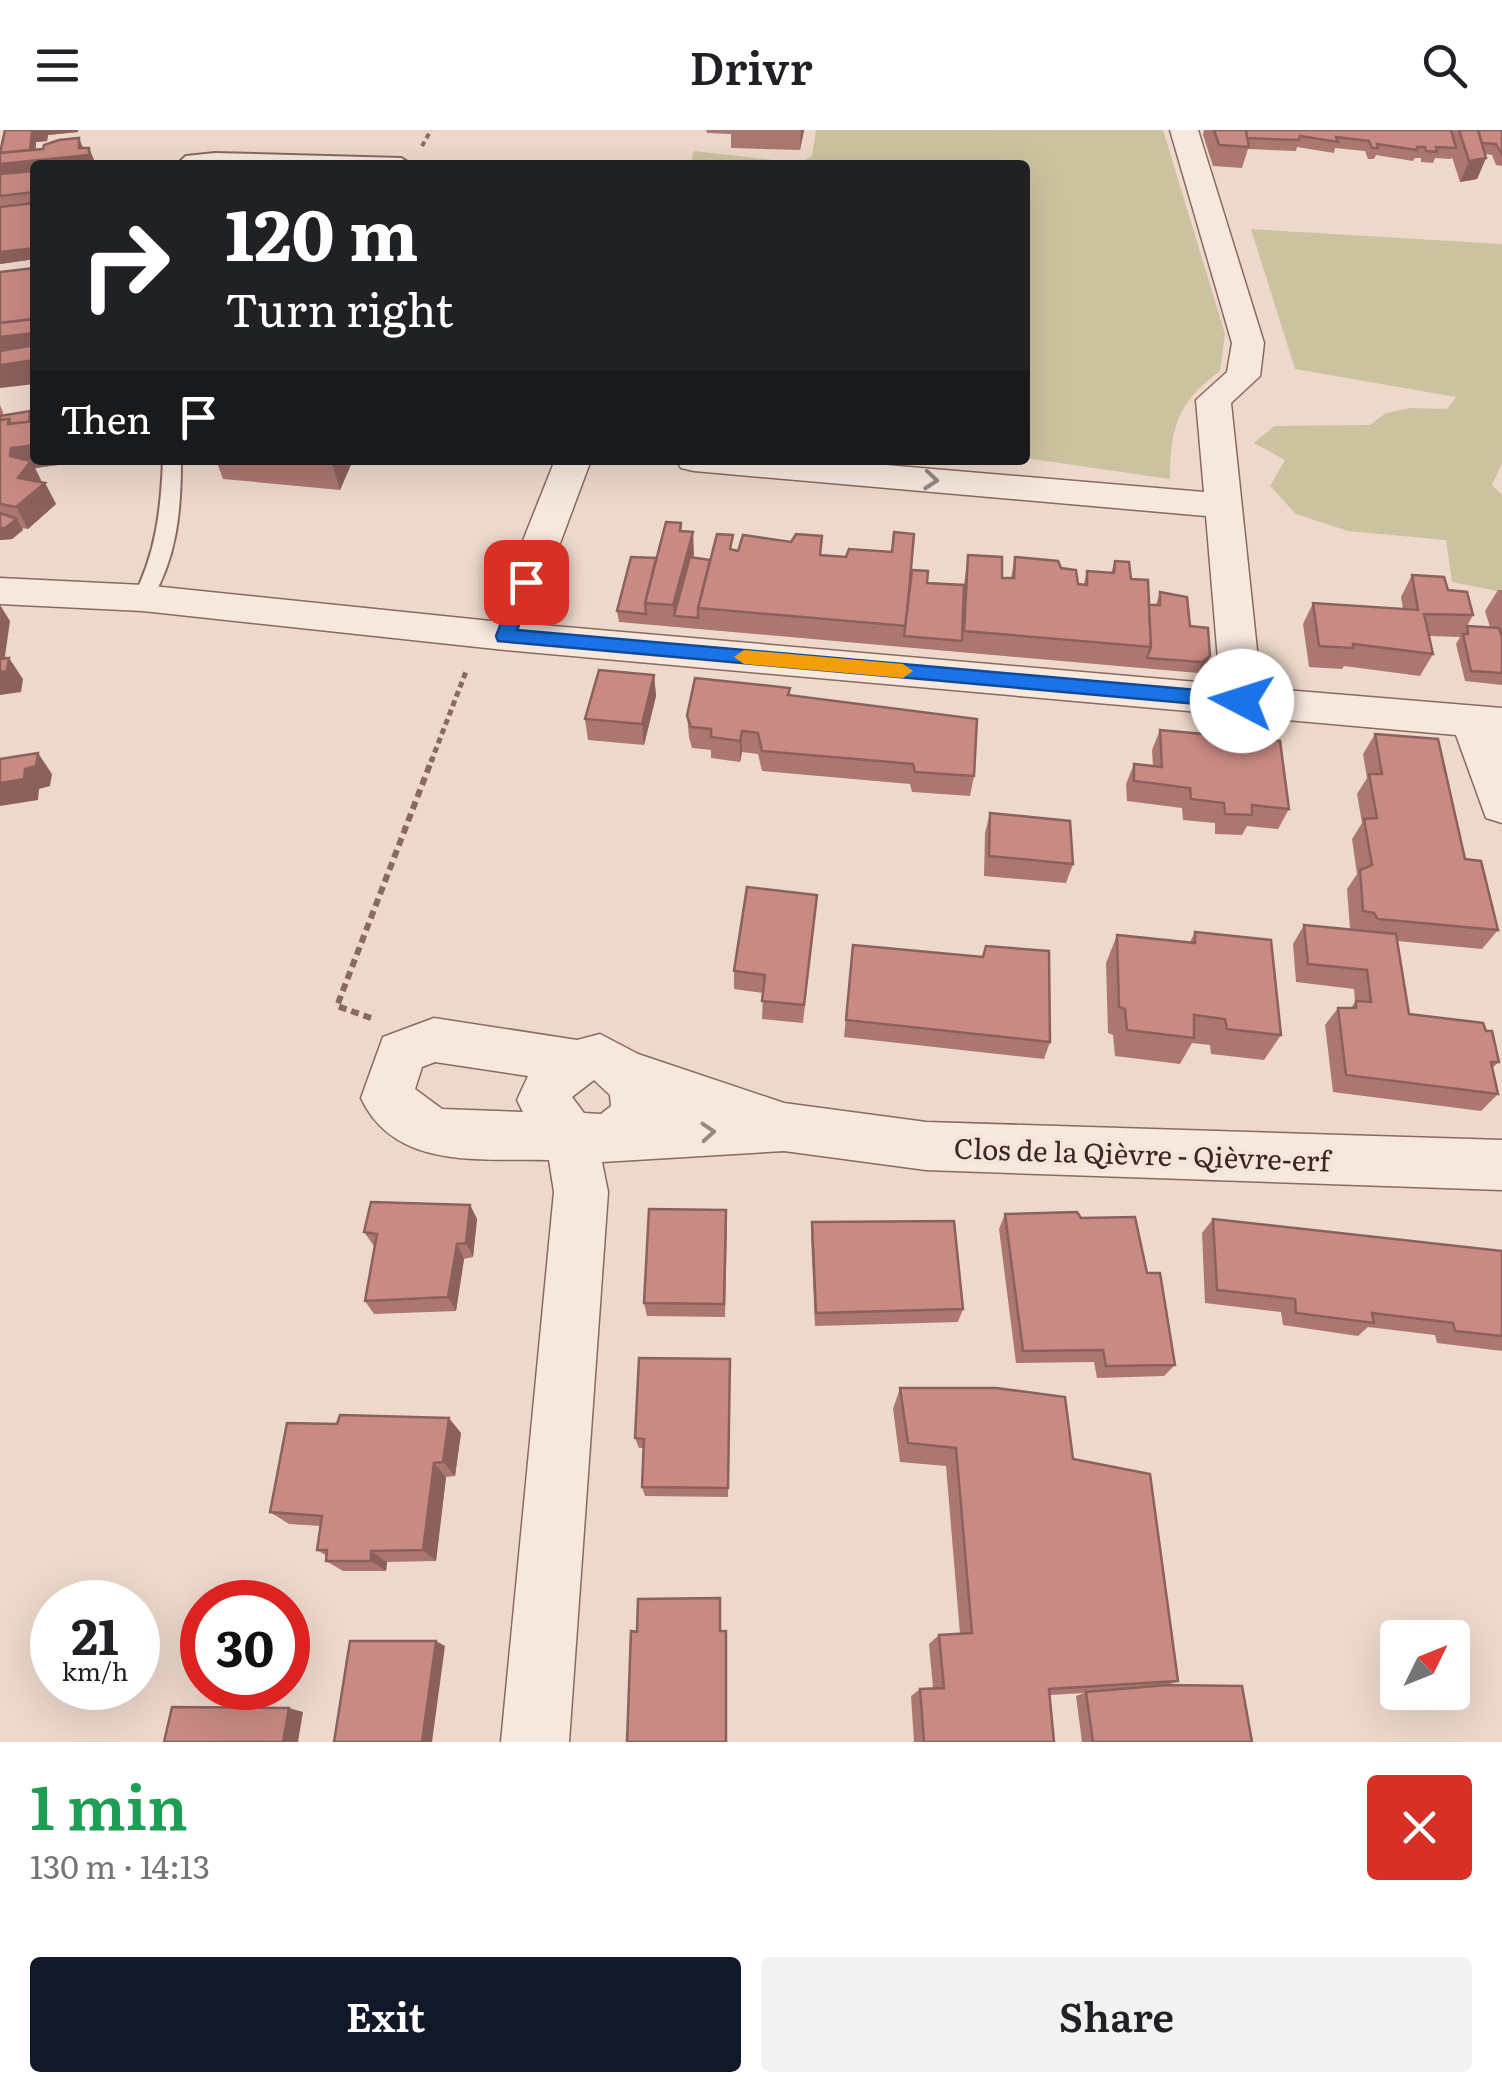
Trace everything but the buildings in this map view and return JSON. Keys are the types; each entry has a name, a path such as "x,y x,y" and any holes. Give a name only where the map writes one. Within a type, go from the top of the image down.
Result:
{"street":[{"path":"1184,130 1248,343 1243,376 1213,400 1242,701"},
{"path":"505,636 571,465"},
{"path":"751,465 1221,506"},
{"path":"0,590 144,598 505,636 1487,723 1502,806"},
{"name":"Clos de la Qièvre - Qièvre-erf","path":"784,1126 590,1138 433,1133 387,1098 401,1052 434,1040 573,1061 600,1056 627,1073 784,1126 926,1146 1502,1165"},
{"path":"573,1061 553,1078 543,1100 590,1138"},
{"path":"590,1138 636,1118 640,1096 627,1073"},
{"path":"535,1742 580,1192 590,1138"}],"lane":[{"path":"190,160 214,157 308,160"},
{"path":"144,598 161,567 170,536 172,465"}],"path":[{"path":"434,1040 337,1006 472,655 505,636"}],"shaded area":[{"path":"816,130 1163,130 1225,334 1220,371 1194,394 1179,417 1170,479 1030,459 1030,160 805,160 812,156"},
{"path":"694,151 774,160 692,160"},
{"path":"1251,229 1502,244 1502,463 1492,485 1502,495 1502,592 1452,582 1446,540 1348,531 1296,514 1270,486 1285,460 1254,443 1274,426 1370,425 1386,413 1411,408 1447,409 1456,397 1295,369"}],"slow traffic":[{"path":"744,657 903,671"}],"route":[{"path":"526,582 505,636 1242,701"}]}
